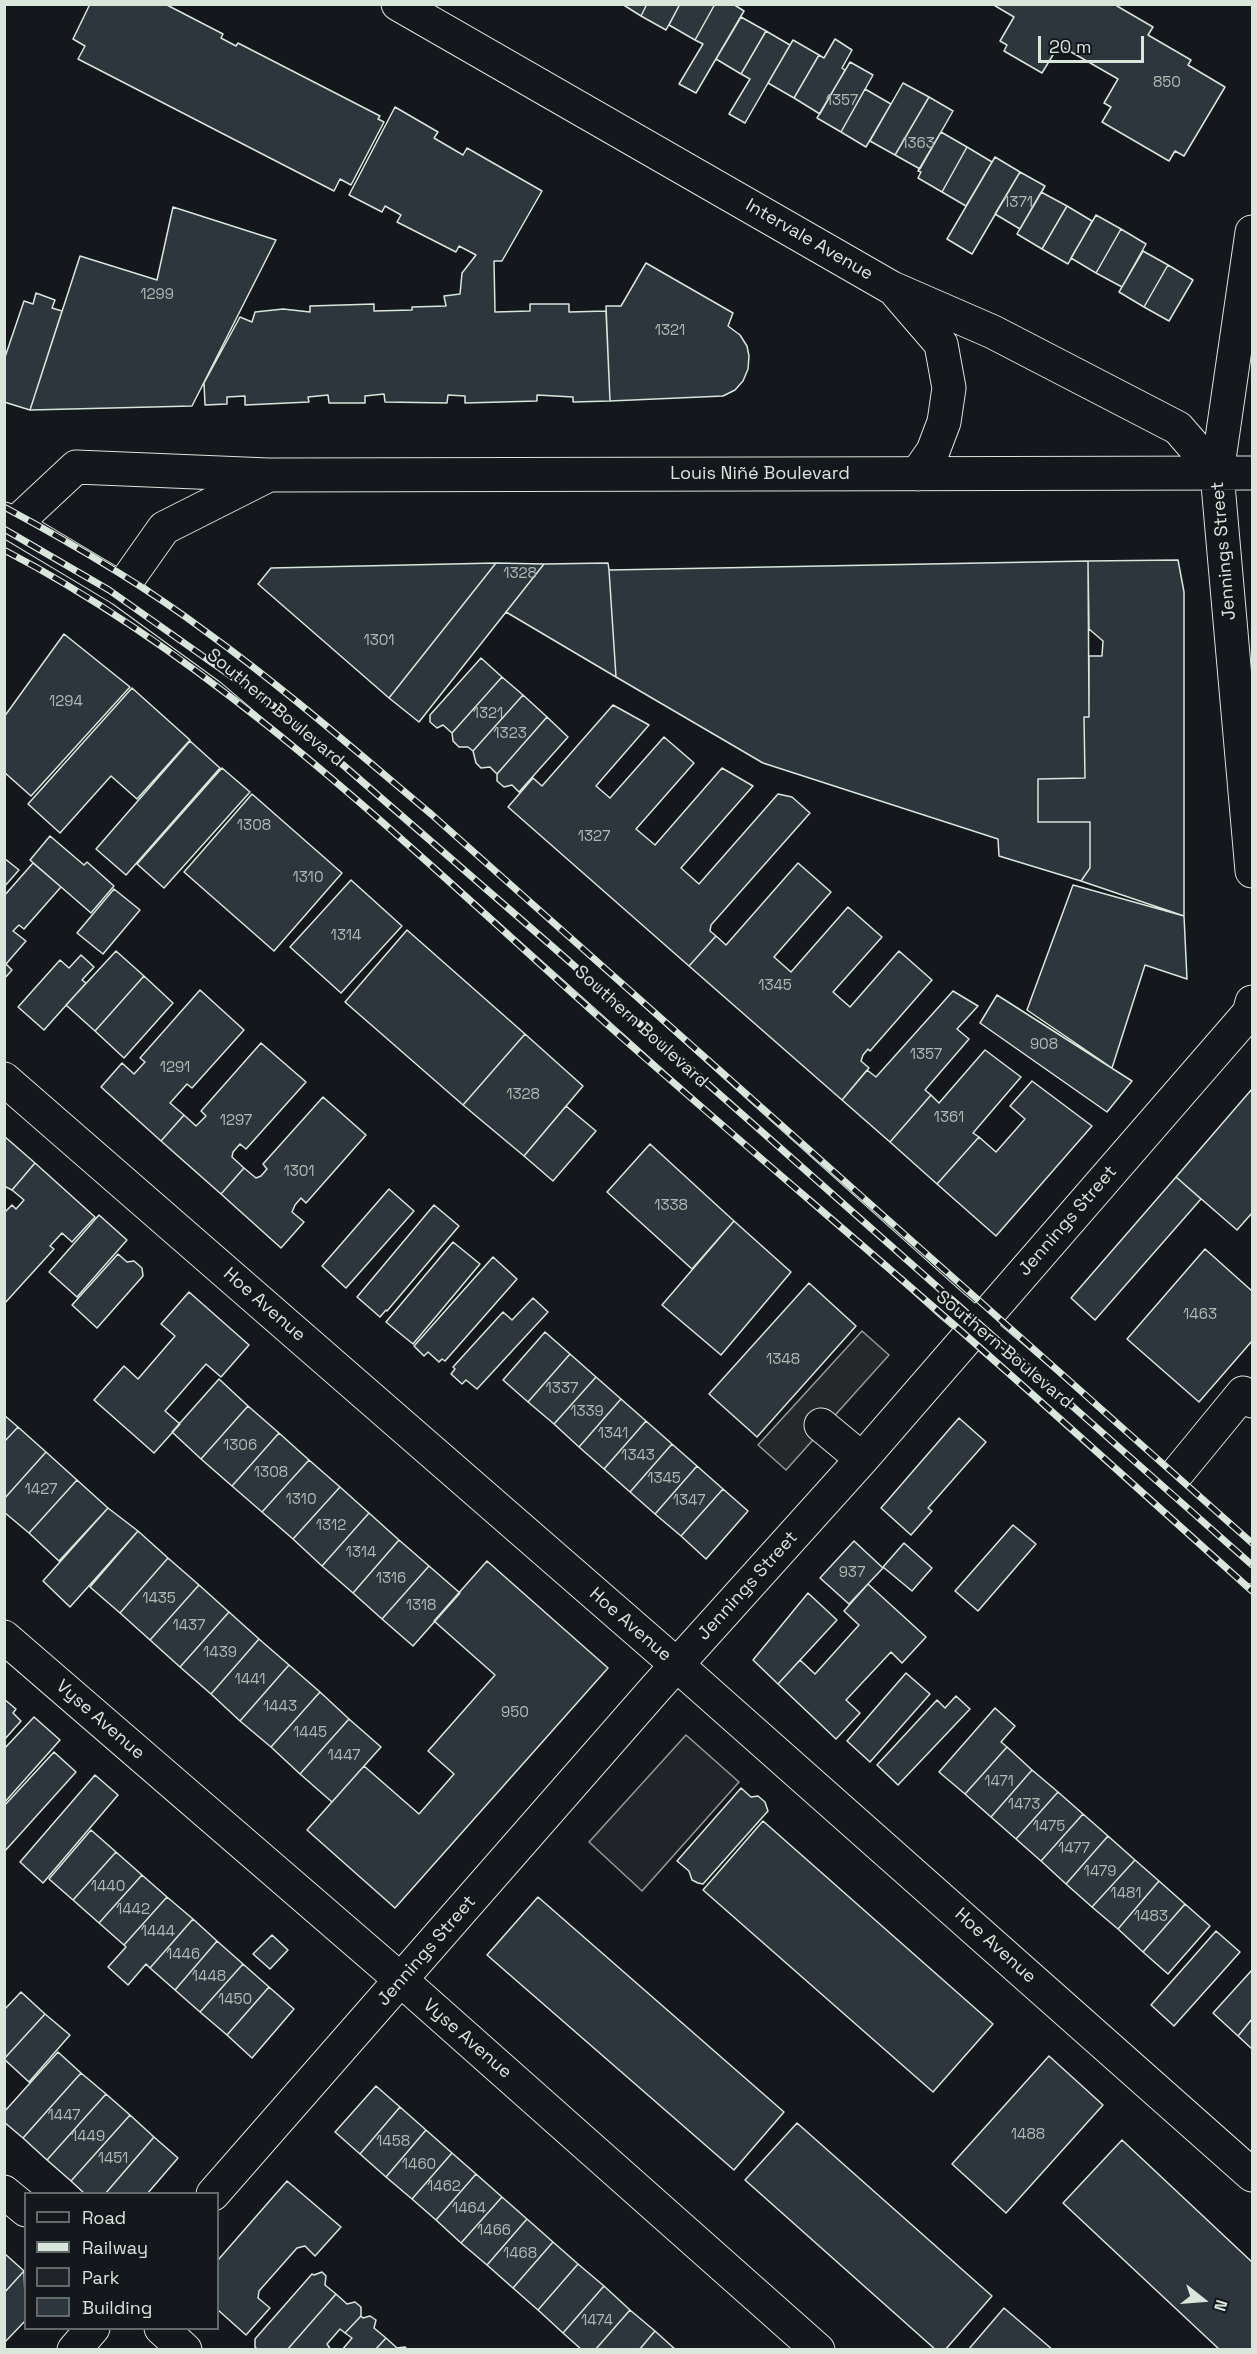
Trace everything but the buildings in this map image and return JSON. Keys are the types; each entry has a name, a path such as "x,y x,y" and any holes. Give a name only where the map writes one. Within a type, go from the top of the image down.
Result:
{"street":[{"name":"Intervale Avenue","path":"398,4 892,288 993,332 1178,428 1217,473"},
{"name":"Jennings Street","path":"1252,232 1217,473 1252,871"},
{"path":"892,288 941,344 949,388 944,422 933,451 917,474"},
{"name":"Louis Niñé Boulevard","path":"10,521 76,467 268,475 1252,472"},
{"name":"Louis Niñé Boulevard","path":"121,589 164,528 268,475"},
{"name":"Southern Boulevard","path":"10,521 121,589 231,669 447,853 951,1305 1165,1488 1252,1568"},
{"name":"Jennings Street","path":"214,2192 677,1665 862,1459 1250,1013 1252,1002"},
{"name":"Hoe Avenue","path":"4,1079 677,1665 1252,2175"},
{"path":"1165,1488 1249,1392"},
{"path":"820,1425 862,1459"},
{"name":"Vyse Avenue","path":"4,1637 401,1980 818,2349"},
{"path":"4,2192 24,2208"},
{"path":"74,2349 91,2330"},
{"path":"163,2330 185,2349"}],"green space":[{"path":"686,1735 739,1782 642,1891 589,1842"}],"shaded area":[{"path":"862,1331 889,1355 786,1470 758,1445"}],"railway":[{"path":"4,507 133,581 182,614 320,721 431,814 1252,1543"},
{"path":"4,529 109,590 282,712 554,948 1252,1565"},
{"path":"4,550 86,596 165,649 242,705 316,766 389,828 601,1019 953,1324 1252,1591"}]}
